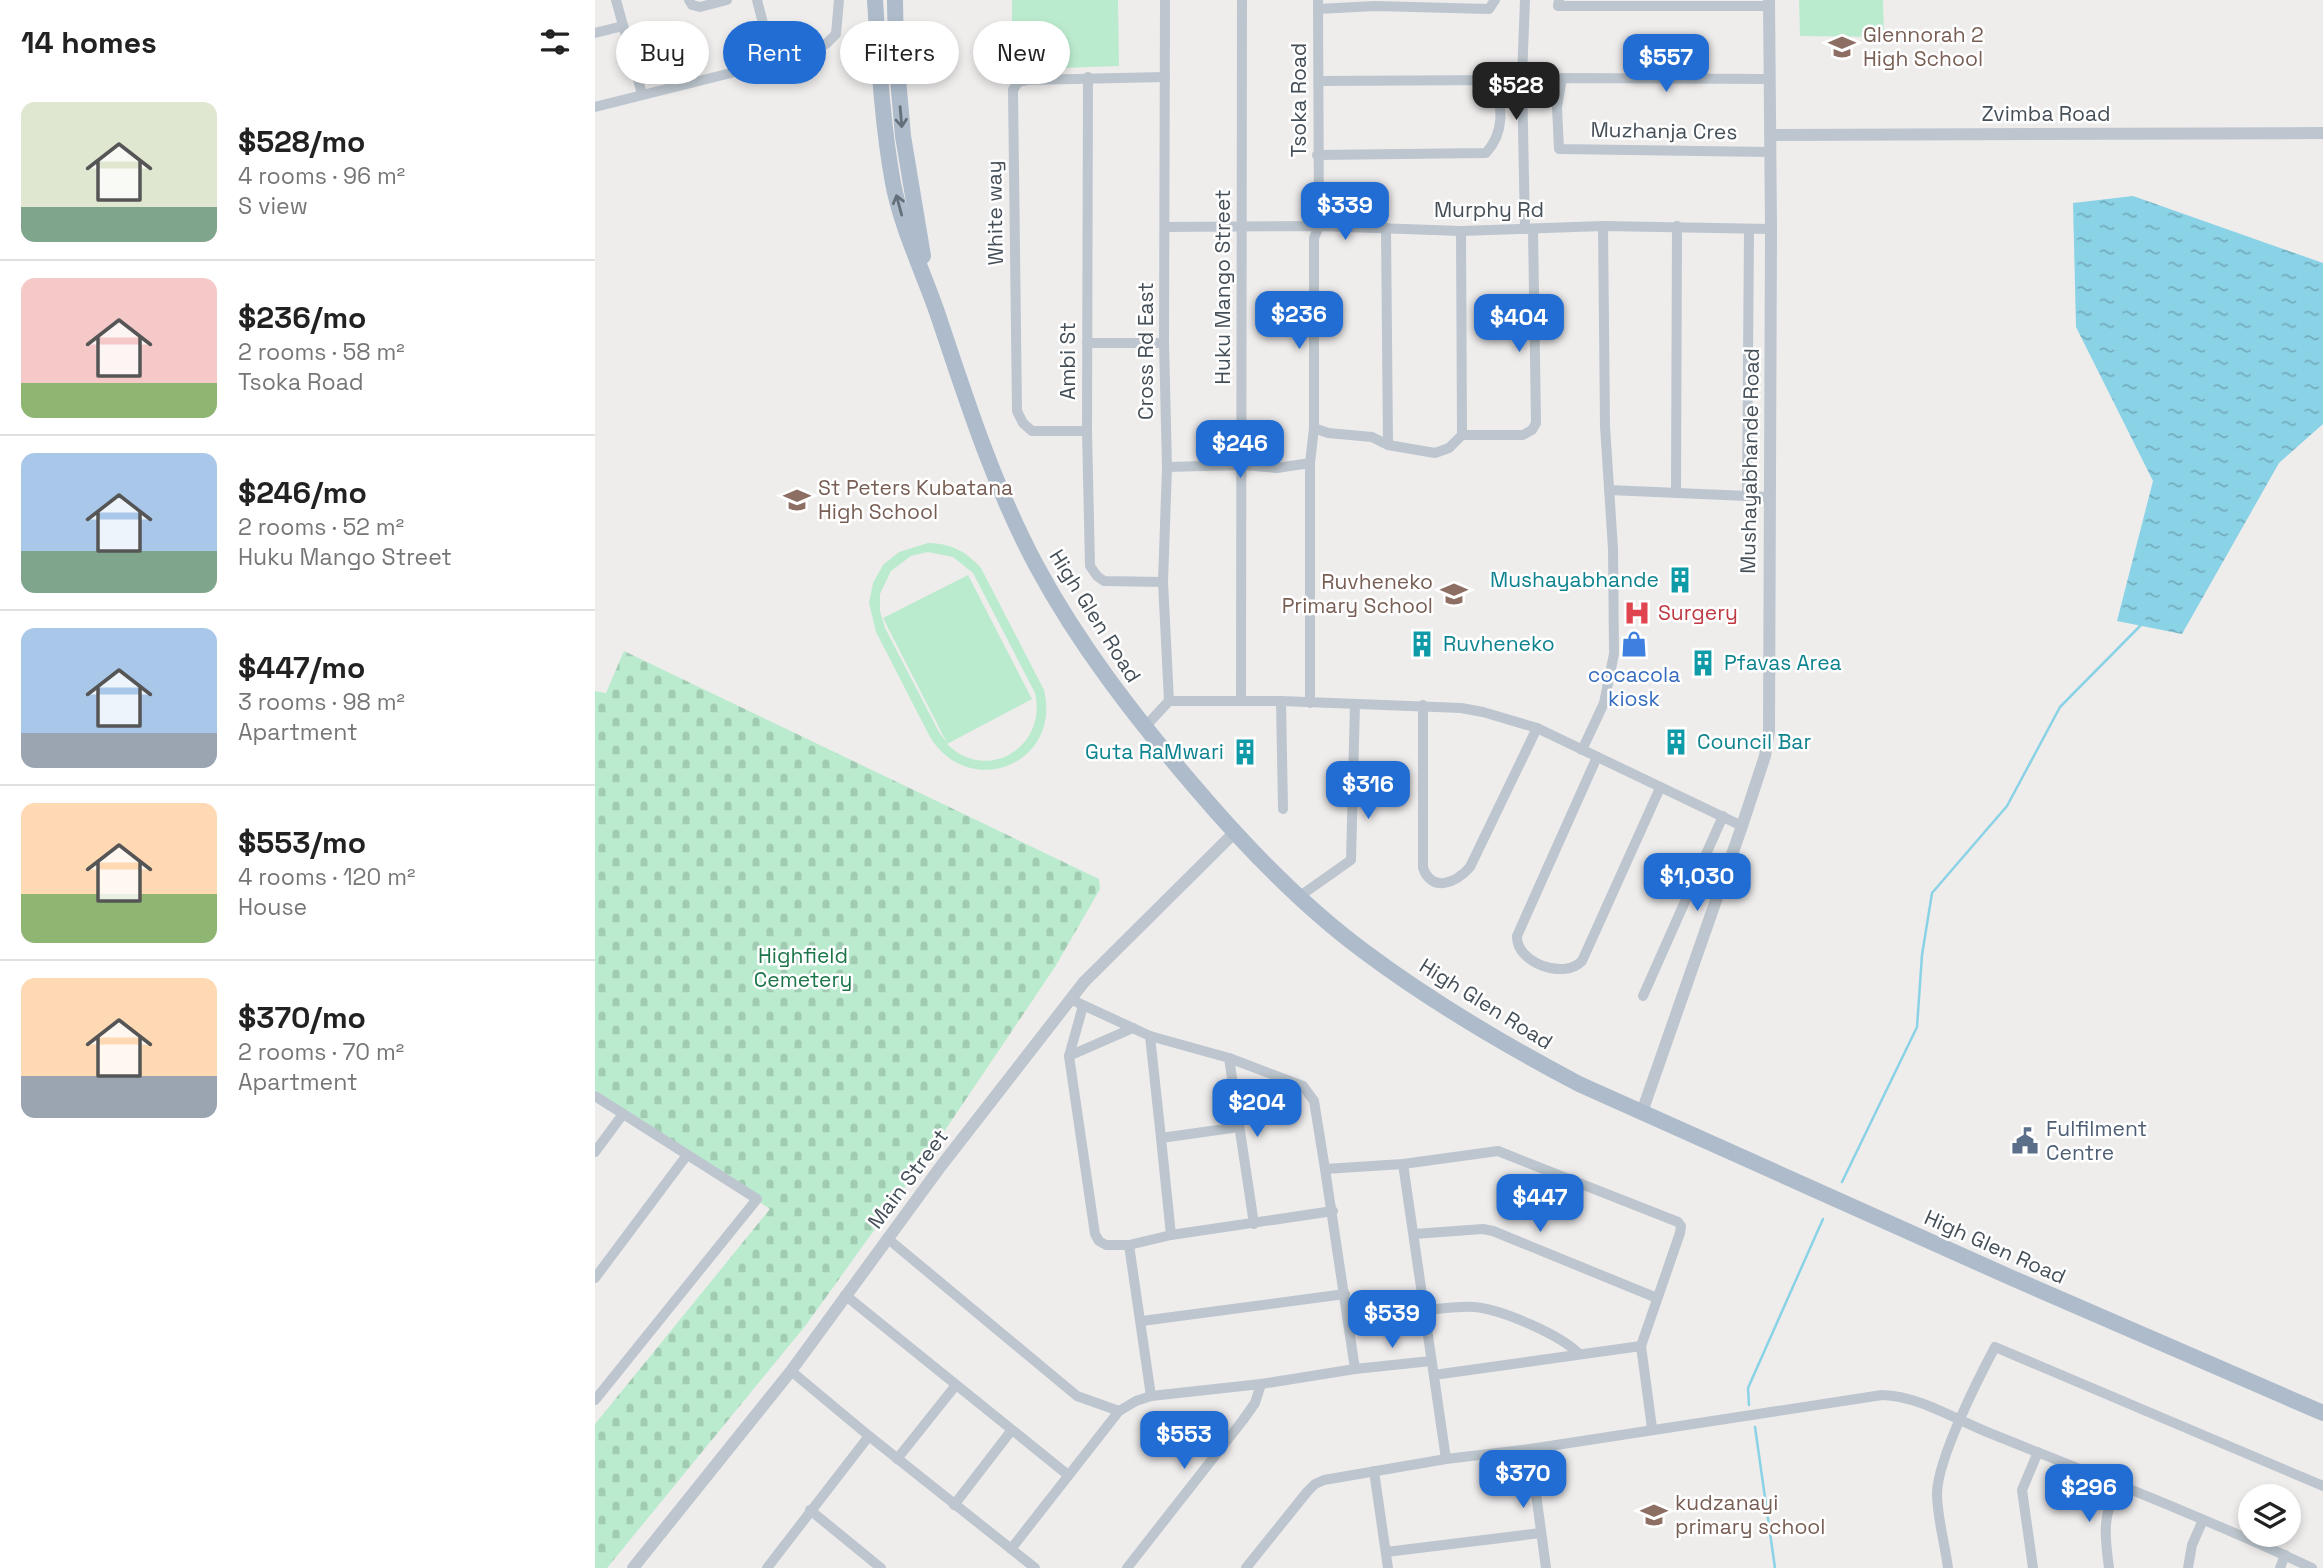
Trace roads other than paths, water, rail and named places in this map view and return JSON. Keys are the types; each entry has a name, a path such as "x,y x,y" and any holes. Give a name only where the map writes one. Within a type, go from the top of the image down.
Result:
{"main road":[{"name":"High Glen Road","path":"875,0 881,90 893,184 905,228 965,400 1010,513 1037,567 1102,671 1144,728 1234,833 1300,896 1364,951 1465,1019 1554,1071 2012,1278 2323,1413"},
{"name":"High Glen Road","path":"895,0 896,56 903,136 929,292"}],"street":[{"path":"616,0 622,21"},
{"path":"689,0 692,5 700,6 727,0"},
{"path":"757,0 762,21"},
{"path":"826,44 836,34 839,0"},
{"name":"Cross Rd East","path":"1165,0 1164,344 1167,467 1163,582 1170,701"},
{"name":"Huku Mango Street","path":"1241,701 1242,0"},
{"path":"1318,4 1489,9 1495,0"},
{"path":"1462,435 1523,435 1532,430 1536,423 1522,77 1525,0"},
{"path":"1559,0 1558,6 1769,3"},
{"name":"Mushayabhande Road","path":"1642,1112 1742,826 1765,756 1769,731 1769,3"},
{"name":"Tsoka Road","path":"1310,703 1314,238 1319,226 1318,4"},
{"path":"595,33 616,28"},
{"path":"595,107 723,74"},
{"name":"Ambi St","path":"1088,77 1087,431 1090,566 1104,581 1163,582"},
{"name":"White way","path":"1087,431 1033,431 1023,423 1017,411 1013,90 1018,82 1027,80 1164,77"},
{"name":"Muzhanja Cres","path":"1769,152 1559,149 1557,107 1562,78 1770,79"},
{"path":"1317,155 1486,153 1495,143 1501,113 1496,80 1319,81"},
{"path":"639,84 642,94"},
{"name":"Zvimba Road","path":"1770,135 2323,133"},
{"name":"Murphy Rd","path":"1165,227 1319,226 1461,231 1603,226 1771,229"},
{"path":"1582,750 1604,704 1614,654 1613,549 1605,426 1603,226"},
{"path":"1676,492 1677,226"},
{"path":"1386,228 1388,445"},
{"path":"1747,496 1749,229"},
{"path":"1314,428 1328,433 1372,437 1388,445 1434,453 1450,448 1462,435 1461,231"},
{"path":"1087,343 1164,344"},
{"path":"1167,467 1243,465 1277,468 1310,463"},
{"path":"1609,490 1770,498"},
{"path":"1144,728 1170,701 1423,705 1483,712 1537,729 1742,826"},
{"path":"1281,701 1283,809"},
{"path":"1300,896 1351,860 1355,704"},
{"path":"1423,705 1423,868 1432,882 1441,884 1462,876 1470,867 1537,729"},
{"path":"1597,757 1517,936 1519,947 1531,959 1567,970 1582,961 1660,789"},
{"path":"1643,996 1723,816"},
{"name":"Main Street","path":"633,1568 791,1371 887,1238 1070,999 1234,833"},
{"path":"1070,999 1150,1036 1229,1058 1303,1086 1310,1094 1314,1101 1333,1211 1355,1369"},
{"path":"1083,1006 1069,1056 1095,1234 1099,1241 1106,1245 1129,1245 1171,1235 1333,1211"},
{"path":"1069,1056 1133,1028"},
{"path":"1150,1036 1171,1235"},
{"path":"1229,1058 1254,1224"},
{"path":"595,1096 757,1199 595,1400"},
{"path":"595,1152 623,1114"},
{"path":"1161,1138 1240,1127"},
{"path":"1325,1169 1403,1164 1498,1151 1678,1222 1681,1230 1641,1346 1652,1429"},
{"path":"595,1278 687,1155"},
{"path":"1403,1164 1446,1459"},
{"path":"1414,1234 1483,1229 1493,1231 1657,1298"},
{"path":"887,1238 1077,1396 1119,1411"},
{"path":"1129,1245 1151,1396"},
{"path":"1142,1321 1345,1294"},
{"path":"845,1295 1068,1475"},
{"path":"1424,1310 1456,1306 1478,1307 1497,1312 1560,1338 1579,1354"},
{"path":"1434,1374 1641,1346"},
{"path":"1948,1568 1937,1495 1938,1482 1959,1422 1995,1347 2323,1486"},
{"path":"1011,1549 1119,1411 1136,1401 1151,1396 1431,1361"},
{"path":"791,1371 1035,1568"},
{"path":"1127,1568 1243,1420 1255,1403 1261,1384"},
{"path":"897,1459 955,1385"},
{"path":"1246,1568 1315,1484 1324,1480 1446,1459 1530,1449 1882,1395 1915,1401 1959,1422 2203,1520 2312,1568"},
{"path":"954,1505 1011,1431"},
{"path":"767,1568 869,1436"},
{"path":"1530,1449 1546,1568"},
{"path":"2033,1568 2022,1490 2038,1452"},
{"path":"1374,1471 1388,1568"},
{"path":"2109,1568 2104,1532 2105,1518 2117,1485"},
{"path":"810,1510 881,1568"},
{"path":"2188,1568 2192,1545 2203,1520"},
{"path":"1386,1552 1541,1533"},
{"path":"2280,1568 2285,1555"}],"water":[{"path":"2133,196 2323,263 2323,424 2279,463 2182,634 2117,621 2153,481 2076,327 2073,203"}],"waterway":[{"path":"1842,1182 1917,1027 1922,955 1932,893 2007,806 2060,707 2142,624"},
{"path":"1749,1405 1748,1388 1823,1219"},
{"path":"1755,1427 1775,1568"}],"place":[{"name":"Glennorah 2 High School","path":"1842,47"},
{"name":"St Peters Kubatana High School","path":"797,500"},
{"name":"Mushayabhande","path":"1680,580"},
{"name":"Ruvheneko Primary School","path":"1454,594"},
{"name":"Surgery","path":"1637,613"},
{"name":"Ruvheneko","path":"1422,644"},
{"name":"cocacola kiosk","path":"1634,644"},
{"name":"Pfavas Area","path":"1703,663"},
{"name":"Council Bar","path":"1676,742"},
{"name":"Guta RaMwari","path":"1245,752"},
{"name":"Fulfilment Centre","path":"2025,1141"},
{"name":"kudzanayi primary school","path":"1654,1515"}],"park label":[{"name":"Highfield Cemetery","path":"803,968"}]}
